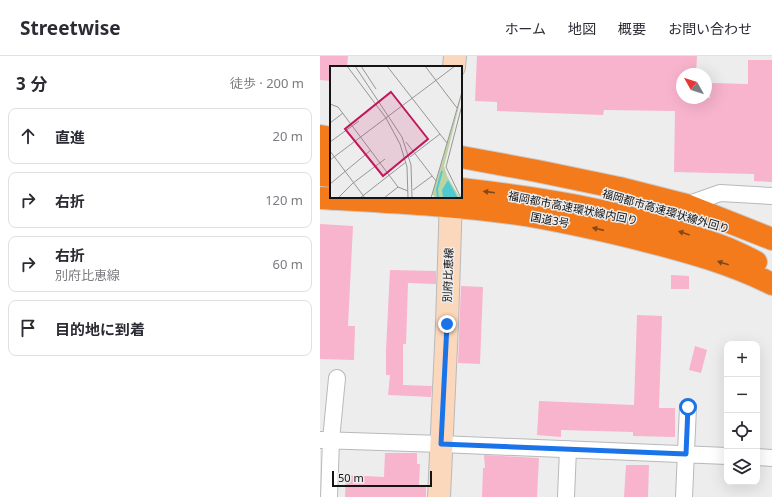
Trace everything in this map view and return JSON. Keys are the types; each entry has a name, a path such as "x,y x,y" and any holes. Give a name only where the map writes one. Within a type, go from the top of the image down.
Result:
{"highway":[{"path":"320,136 330,138"},
{"path":"462,157 619,188 686,205 772,239"},
{"path":"320,158 330,159"},
{"name":"福岡都市高速環状線外回り","path":"462,170 593,190 640,201 733,231 772,249"},
{"name":"福岡都市高速環状線内回り","path":"462,197 517,196 592,209 675,230 728,248 772,269"},
{"name":"国道3号","path":"320,198 330,198"},
{"name":"国道3号","path":"458,198 524,215 567,222 670,247 753,274 772,284"}],"main road":[{"path":"454,66 455,56"},
{"name":"別府比恵線","path":"439,497 446,332 454,198"}],"street":[{"path":"686,205 720,193 772,196"},
{"path":"329,497 326,440 337,378"},
{"path":"684,497 688,407"},
{"path":"326,440 724,456"},
{"path":"566,497 568,449"},
{"path":"760,457 772,458"}],"building":[{"path":"320,56 348,56 347,66 330,66 330,81 320,80"},
{"path":"477,56 697,56 696,68 676,68 676,104 712,104 712,83 748,84 748,60 772,60 772,182 754,181 754,174 674,172 675,111 604,110 603,115 497,111 497,102 475,101"},
{"path":"320,224 353,226 348,326 355,326 354,360 320,359"},
{"path":"390,270 436,271 436,284 408,283 406,344 403,344 403,385 432,386 431,397 388,395 390,375 386,375 386,350"},
{"path":"671,275 689,276 689,289 671,289"},
{"path":"461,286 483,287 480,364 458,363"},
{"path":"637,315 662,316 659,408 675,408 675,437 633,436 633,432 561,430 561,437 537,435 539,401 634,405"},
{"path":"695,346 707,350 701,373 689,370"},
{"path":"385,453 417,453 417,464 420,464 419,485 426,485 426,497 345,497 346,475 384,477"},
{"path":"484,455 539,458 537,497 482,497 483,468 485,468"},
{"path":"626,465 649,465 648,497 624,497"}],"route":[{"path":"447,324 441,444 686,454 688,407"}]}
